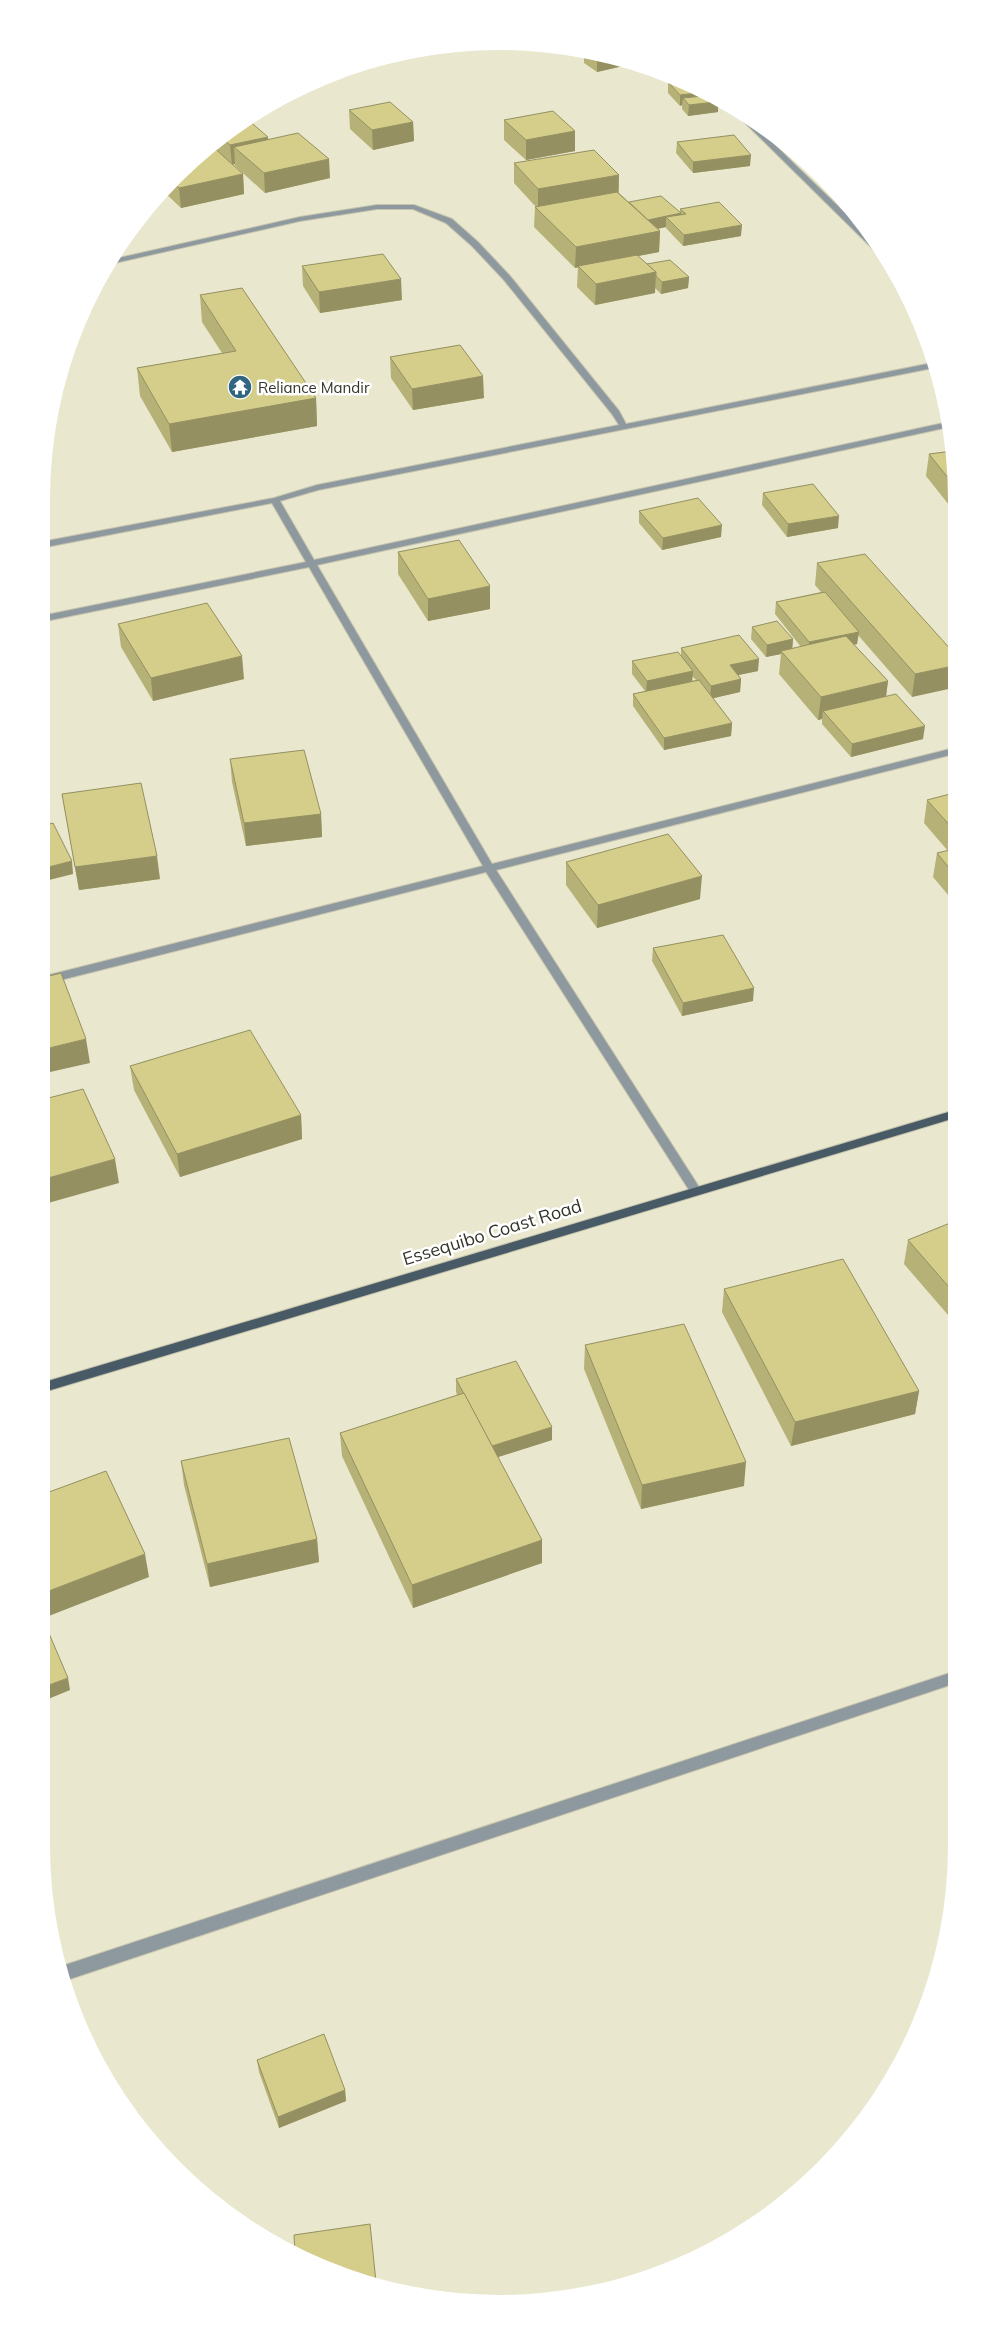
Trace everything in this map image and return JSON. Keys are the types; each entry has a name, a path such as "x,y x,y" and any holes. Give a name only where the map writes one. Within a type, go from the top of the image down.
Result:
{"main road":[{"name":"Essequibo Coast Road","path":"50,1385 695,1190 948,1116"}],"street":[{"path":"757,132 857,229"},
{"path":"119,260 300,219 377,207 414,208 449,221 476,244 507,278 616,413 624,427"},
{"path":"50,543 275,500 317,488 928,366"},
{"path":"50,617 312,563 942,426"},
{"path":"275,500 489,868 695,1190"},
{"path":"50,979 948,752"},
{"path":"68,1972 948,1680"}],"building":[{"path":"669,83 693,94 680,95"},
{"path":"699,96 710,103 689,105 683,98"},
{"path":"390,102 413,122 372,130 349,110"},
{"path":"553,111 575,131 526,140 504,120"},
{"path":"253,124 268,137 230,145 227,142"},
{"path":"298,133 329,159 264,173 234,147"},
{"path":"734,135 751,155 693,162 677,142"},
{"path":"217,150 243,174 179,188 178,186"},
{"path":"594,150 619,175 538,189 514,163"},
{"path":"617,192 660,231 576,247 535,207"},
{"path":"661,196 681,213 648,220 629,202"},
{"path":"719,202 742,225 684,235 666,217 686,214 680,209"},
{"path":"383,254 401,279 319,292 302,266"},
{"path":"637,255 656,272 596,284 578,266"},
{"path":"670,260 689,277 662,282 656,276 656,272 647,264"},
{"path":"242,288 316,398 169,424 137,368 236,351 200,295"},
{"path":"460,345 483,376 412,389 390,357"},
{"path":"945,452 947,477 929,454"},
{"path":"813,484 839,516 788,524 763,493"},
{"path":"698,498 722,525 663,538 639,511"},
{"path":"459,540 490,586 428,599 398,552"},
{"path":"865,554 948,646 948,667 915,674 817,563"},
{"path":"825,592 859,632 809,642 776,602"},
{"path":"207,603 242,656 151,678 118,624"},
{"path":"777,621 793,639 767,645 752,627"},
{"path":"739,635 759,659 730,665 741,679 711,686 681,648"},
{"path":"846,636 888,681 821,697 781,651"},
{"path":"678,652 693,671 647,681 632,661"},
{"path":"699,680 732,723 664,738 633,694"},
{"path":"896,694 925,726 852,744 823,711"},
{"path":"304,750 321,814 244,823 230,759"},
{"path":"141,783 157,856 75,867 62,794"},
{"path":"948,795 948,823 927,800"},
{"path":"53,823 72,861 50,867 50,824"},
{"path":"668,834 702,876 598,905 566,862"},
{"path":"948,850 948,867 937,853"},
{"path":"723,935 754,988 683,1003 653,948"},
{"path":"61,973 86,1039 50,1048 50,976"},
{"path":"250,1030 301,1115 177,1154 130,1066"},
{"path":"83,1089 115,1159 50,1177 50,1098"},
{"path":"948,1224 948,1286 908,1240"},
{"path":"843,1259 919,1391 795,1422 724,1289"},
{"path":"684,1324 746,1462 642,1485 585,1345"},
{"path":"516,1361 552,1427 492,1446 456,1379"},
{"path":"464,1393 542,1540 412,1585 340,1433"},
{"path":"289,1438 317,1539 207,1564 181,1461"},
{"path":"106,1471 145,1554 50,1591 50,1492"},
{"path":"50,1636 68,1678 50,1685"},
{"path":"324,2034 345,2090 278,2117 257,2060"},
{"path":"370,2224 376,2278 327,2261 300,2249 295,2246 294,2235"}],"place":[{"name":"Reliance Mandir","path":"240,387"}]}
